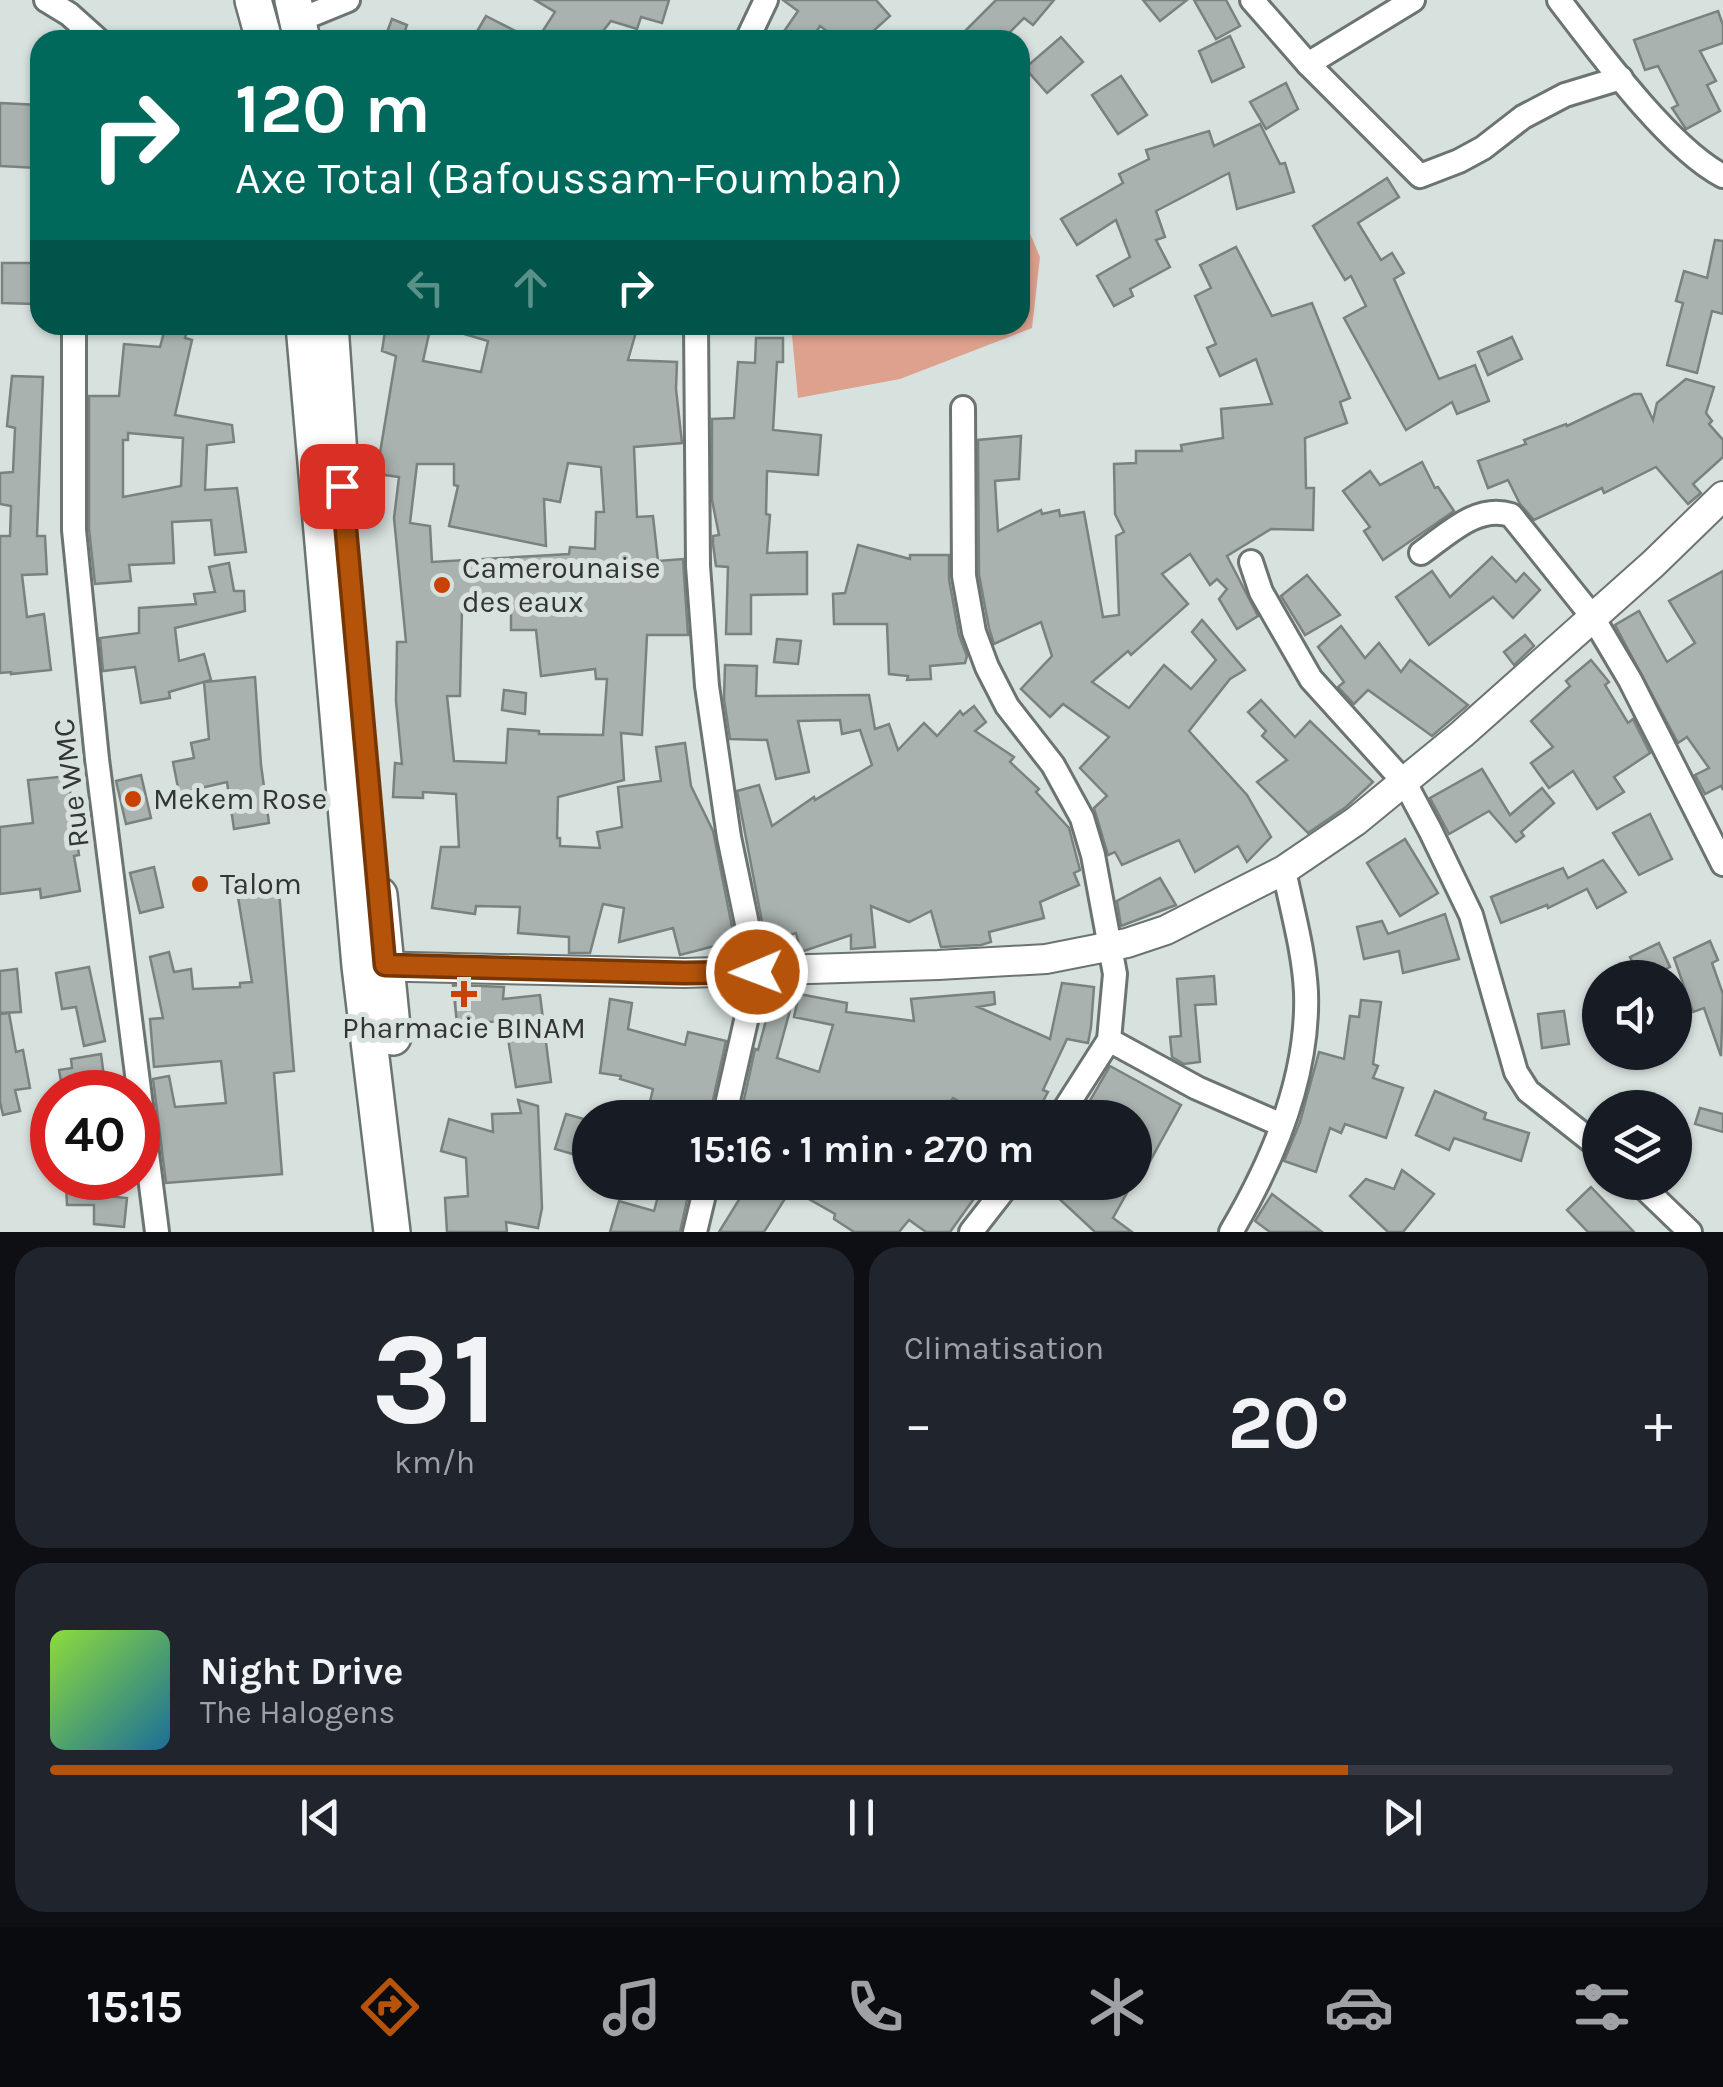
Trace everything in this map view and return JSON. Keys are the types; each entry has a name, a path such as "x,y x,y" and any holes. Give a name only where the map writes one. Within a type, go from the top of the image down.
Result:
{"highway":[{"path":"253,0 261,30"},
{"path":"305,335 362,830"},
{"path":"330,335 392,1232"},
{"path":"373,966 414,1232"}],"street":[{"path":"46,0 67,7 89,30"},
{"path":"752,30 766,0"},
{"path":"1252,0 1308,64 1420,176 1483,148 1523,117 1565,96 1622,78"},
{"path":"1308,64 1413,0"},
{"path":"1559,0 1622,78 1700,164 1723,176"},
{"path":"298,20 341,2"},
{"name":"Rue WMC","path":"74,335 74,530 97,760 157,1232"},
{"path":"696,335 698,566 707,686 729,837 757,972 728,1100"},
{"path":"963,408 964,576 974,632 1008,706 1052,766 1082,818 1093,855 1114,974 1109,1040 1071,1100"},
{"path":"373,966 684,973 1046,960 1166,930 1284,870 1404,783 1653,564 1723,496"},
{"path":"1421,553 1481,512 1497,510 1511,515 1592,616 1630,680 1723,864"},
{"path":"1251,562 1261,592 1311,679 1404,783 1471,915 1516,1072 1528,1091 1582,1134"},
{"path":"1231,1232 1262,1178 1294,1088 1300,1052 1306,993 1284,870"},
{"path":"1109,1040 1197,1088 1282,1125"},
{"path":"695,1232 703,1200"},
{"path":"971,1232 996,1200"},
{"path":"1657,1200 1690,1232"}],"shaded area":[{"path":"1030,234 1040,257 1030,329"},
{"path":"792,335 1014,335 900,379 798,398"}],"building":[{"path":"535,0 669,0 662,23 641,17 637,29 611,21 604,30 543,30 555,12"},
{"path":"783,0 876,0 890,16 874,30 825,30 820,26 817,30 785,30 798,11"},
{"path":"996,0 1054,0 1033,25 1024,18 1012,30 966,30"},
{"path":"1143,0 1187,0 1160,21"},
{"path":"1194,0 1226,0 1240,26 1216,39"},
{"path":"1718,11 1723,43 1700,51 1716,81 1707,85 1720,111 1686,129 1672,108 1678,105 1658,66 1645,70 1634,40"},
{"path":"486,16 513,30 478,30"},
{"path":"392,19 407,25 405,30 388,30"},
{"path":"1230,36 1244,67 1212,82 1199,51"},
{"path":"1061,37 1083,62 1047,93 1030,74 1030,64"},
{"path":"1121,76 1147,115 1118,134 1092,95"},
{"path":"1286,83 1298,109 1266,129 1250,102"},
{"path":"0,103 30,104 30,168 0,166"},
{"path":"1260,124 1280,164 1285,163 1294,192 1237,209 1229,173 1156,211 1165,237 1156,240 1170,267 1130,289 1133,296 1114,306 1097,276 1130,257 1116,220 1077,245 1061,219 1123,183 1119,174 1149,159 1146,150 1209,131 1214,146"},
{"path":"1387,178 1399,197 1358,223 1381,260 1392,253 1404,273 1394,279 1439,379 1475,365 1489,401 1457,414 1452,402 1406,430 1344,318 1366,306 1351,276 1345,280 1313,226"},
{"path":"1715,240 1723,241 1723,314 1712,311 1697,373 1667,365 1683,303 1676,301 1684,271 1707,278"},
{"path":"1236,247 1272,316 1312,303 1350,398 1340,402 1347,423 1305,438 1306,488 1314,488 1313,530 1271,529 1227,556 1258,616 1237,629 1219,599 1227,589 1217,579 1210,585 1190,554 1162,574 1188,604 1131,655 1128,651 1092,682 1129,708 1164,665 1191,689 1216,660 1192,632 1202,620 1245,670 1230,679 1189,731 1247,795 1271,837 1247,862 1238,846 1195,872 1179,840 1122,865 1115,852 1108,855 1094,808 1107,796 1080,768 1109,737 1063,704 1050,717 1021,689 1052,656 1041,622 994,644 979,575 978,440 1021,436 1019,479 995,481 998,531 1041,510 1042,514 1059,510 1060,516 1084,512 1103,617 1119,615 1116,536 1124,532 1115,514 1114,464 1136,463 1136,451 1182,451 1181,445 1223,438 1221,409 1272,404 1256,359 1220,376 1207,348 1216,344 1195,296 1211,288 1200,265"},
{"path":"2,263 30,263 30,304 2,303"},
{"path":"163,335 186,335 192,340 175,415 232,425 234,442 207,445 205,490 237,488 246,552 215,555 211,520 172,522 174,563 129,565 131,581 95,584 89,529 89,396 119,396 124,344 160,347","holes":["128,433 183,438 181,486 123,497 123,440 128,440"]},
{"path":"384,335 429,335 423,361 481,372 488,341 468,335 635,335 628,360 677,362 682,443 634,447 637,517 653,516 658,561 683,559 688,635 647,635 642,735 621,733 624,780 558,797 557,838 560,846 600,848 597,832 622,827 618,787 661,781 656,747 685,743 691,786 713,831 736,947 718,945 680,955 673,928 619,942 624,908 603,904 590,953 569,953 569,937 518,933 520,907 476,906 475,914 432,908 441,847 459,847 456,794 423,792 423,798 393,797 395,763 402,764 396,701 397,642 406,642 394,518 399,477 385,475 378,465 396,356 382,351","holes":["568,463 601,467 604,512 596,512 595,549 570,547 569,554 432,562 430,526 410,523 417,464 454,464 454,485 458,486 449,526 546,546 544,499 560,502","511,607 511,630 536,630 541,676 595,669 596,679 607,679 603,735 539,734 508,729 506,763 454,761 447,696 460,696 462,609"]},
{"path":"1512,337 1522,359 1488,375 1478,352"},
{"path":"756,338 783,338 783,362 777,362 773,430 821,435 818,475 767,471 767,553 807,552 807,594 751,595 751,634 726,634 728,567 716,566 713,544 713,536 719,535 712,500 712,419 734,418 738,362 755,363"},
{"path":"12,376 43,377 37,536 45,536 47,574 22,575 27,617 44,614 51,670 11,674 0,673 0,536 10,536 11,506 0,504 0,473 13,472 15,428 7,426"},
{"path":"1686,379 1714,387 1706,413 1712,421 1709,424 1723,440 1723,457 1693,484 1701,493 1688,504 1656,467 1604,493 1602,488 1534,520 1520,504 1508,480 1488,488 1478,461 1526,444 1524,440 1567,426 1634,394 1641,394 1653,420 1657,403"},
{"path":"1422,462 1435,488 1454,511 1383,560 1364,531 1370,527 1343,491 1370,471 1380,485"},
{"path":"858,545 910,559 910,555 949,555 949,579 959,635 967,656 965,663 930,666 931,679 907,680 908,676 889,674 887,624 834,624 833,594 845,593"},
{"path":"1492,557 1516,582 1524,573 1540,590 1513,618 1493,597 1429,645 1396,597 1432,571 1450,597"},
{"path":"229,563 234,591 244,591 245,611 175,628 179,661 204,654 211,680 169,692 170,698 141,703 135,667 103,671 100,638 139,633 139,608 196,604 194,594 215,592 209,567"},
{"path":"1723,571 1723,790 1721,786 1705,794 1695,775 1709,768 1687,737 1678,743 1615,625 1639,611 1667,662 1695,643 1669,601"},
{"path":"1307,575 1340,615 1305,635 1281,596"},
{"path":"1341,626 1365,658 1379,643 1401,672 1410,660 1468,705 1432,736 1368,690 1354,704 1338,687 1344,682 1318,647"},
{"path":"1525,635 1534,646 1514,665 1504,652"},
{"path":"777,639 801,641 798,664 774,662"},
{"path":"1591,660 1609,682 1605,685 1628,723 1633,719 1650,753 1614,777 1624,792 1597,809 1573,771 1549,788 1531,763 1553,747 1531,721 1570,686 1566,681"},
{"path":"725,665 757,666 756,696 869,695 875,729 889,724 898,750 924,723 937,736 960,711 963,715 974,706 986,722 975,731 1014,757 1010,762 1039,789 1036,792 1069,828 1080,870 1074,873 1079,885 1040,902 1044,918 989,932 991,942 981,945 941,947 931,911 909,922 871,906 875,947 851,949 851,935 801,952 796,933 766,943 737,791 759,785 772,826 872,765 860,730 842,734 840,720 798,721 809,772 776,779 767,740 730,739 724,699"},
{"path":"255,677 269,823 234,829 227,782 179,793 173,762 194,758 191,743 209,739 204,682"},
{"path":"504,690 526,693 525,714 502,710"},
{"path":"1261,700 1295,737 1310,721 1373,782 1346,807 1308,833 1257,782 1287,760 1262,736 1266,731 1248,712"},
{"path":"1482,769 1510,815 1542,788 1554,803 1521,832 1524,836 1516,842 1489,811 1449,834 1430,798"},
{"name":"Mekem Rose","path":"141,775 151,818 126,824 116,781"},
{"path":"68,776 80,891 41,898 40,889 0,894 0,827 33,823 28,780"},
{"path":"1650,814 1672,859 1639,875 1613,833"},
{"path":"1405,839 1438,893 1400,916 1367,863"},
{"path":"1603,860 1626,892 1597,908 1587,889 1548,908 1547,905 1501,923 1491,897 1563,868 1568,878"},
{"path":"154,867 163,907 140,913 130,873"},
{"path":"1160,878 1176,905 1121,926 1117,901"},
{"path":"235,879 278,879 294,1071 274,1073 282,1174 166,1183 160,1135 160,1078 169,1076 175,1107 226,1103 221,1061 154,1067 150,1019 163,1018 150,957 169,952 174,972 191,969 193,989 240,987 240,983 252,982"},
{"path":"1445,914 1459,959 1403,973 1399,951 1364,959 1357,927 1382,921 1388,934"},
{"path":"1710,941 1718,960 1712,963 1723,994 1721,1056 1704,1008 1692,1009 1692,960 1674,958"},
{"path":"1659,943 1667,960 1631,960 1630,957"},
{"path":"89,967 105,1041 84,1046 76,1007 62,1009 56,973"},
{"path":"17,969 21,1012 0,1013 0,971"},
{"path":"1214,976 1216,1004 1195,1005 1200,1062 1184,1064 1172,1057 1170,1037 1181,1036 1177,979"},
{"path":"1062,983 1094,987 1088,1043 1067,1039 1043,1090 1048,1092 1044,1100 744,1100 772,998 792,1003 777,1058 819,1072 833,1025 794,1017 799,994 847,1003 846,1012 914,1021 911,999 994,992 995,1004 978,1007 1050,1039"},
{"path":"453,985 504,987 503,999 540,995 551,1082 516,1087 505,1021 457,1024"},
{"path":"610,999 632,1003 628,1029 685,1045 688,1032 726,1041 713,1100 650,1100 653,1089 620,1079 621,1076 600,1073"},
{"path":"1361,1000 1381,1002 1373,1064 1378,1066 1373,1078 1403,1088 1386,1138 1345,1124 1341,1133 1330,1128 1316,1172 1284,1161 1300,1122 1319,1052 1344,1059 1350,1016 1359,1017"},
{"path":"1564,1011 1569,1044 1542,1048 1538,1014"},
{"path":"9,1013 16,1052 23,1050 30,1088 15,1090 20,1111 3,1115 0,1102 0,1014"},
{"path":"101,1054 103,1070 59,1070 72,1068 71,1059"},
{"path":"1110,1066 1181,1105 1152,1157 1152,1100 1090,1100"},
{"path":"1435,1091 1486,1113 1484,1119 1529,1133 1521,1161 1454,1138 1449,1150 1416,1135"},
{"path":"518,1100 538,1106 542,1208 538,1228 506,1222 507,1232 447,1232 445,1198 468,1196 466,1158 441,1151 449,1119 493,1132 492,1114 521,1113"},
{"path":"1700,1108 1723,1114 1723,1132 1695,1124"},
{"path":"566,1114 572,1116 572,1154 555,1149"},
{"path":"1402,1170 1434,1194 1403,1232 1388,1232 1350,1196 1366,1179 1394,1189"},
{"path":"1272,1194 1322,1232 1270,1232 1255,1221"},
{"path":"1582,1196 1582,1200 1603,1200 1634,1232 1588,1232 1567,1210"},
{"path":"67,1200 127,1200 124,1227 94,1224 94,1205 67,1205"},
{"path":"657,1200 687,1200 680,1232 610,1232 619,1201 654,1211"},
{"path":"739,1200 784,1200 764,1232 719,1232"},
{"path":"810,1200 973,1200 950,1232 926,1232 909,1220 899,1232 854,1232 834,1219 835,1214"},
{"path":"1061,1200 1123,1200 1113,1218 1132,1232 1095,1232"}],"place":[{"name":"Camerounaise des eaux","path":"442,585"},
{"name":"Mekem Rose","path":"133,799"},
{"name":"Talom","path":"200,884"},
{"name":"Pharmacie BINAM","path":"464,994"}],"route":[{"path":"342,486 385,965 757,972"}]}
